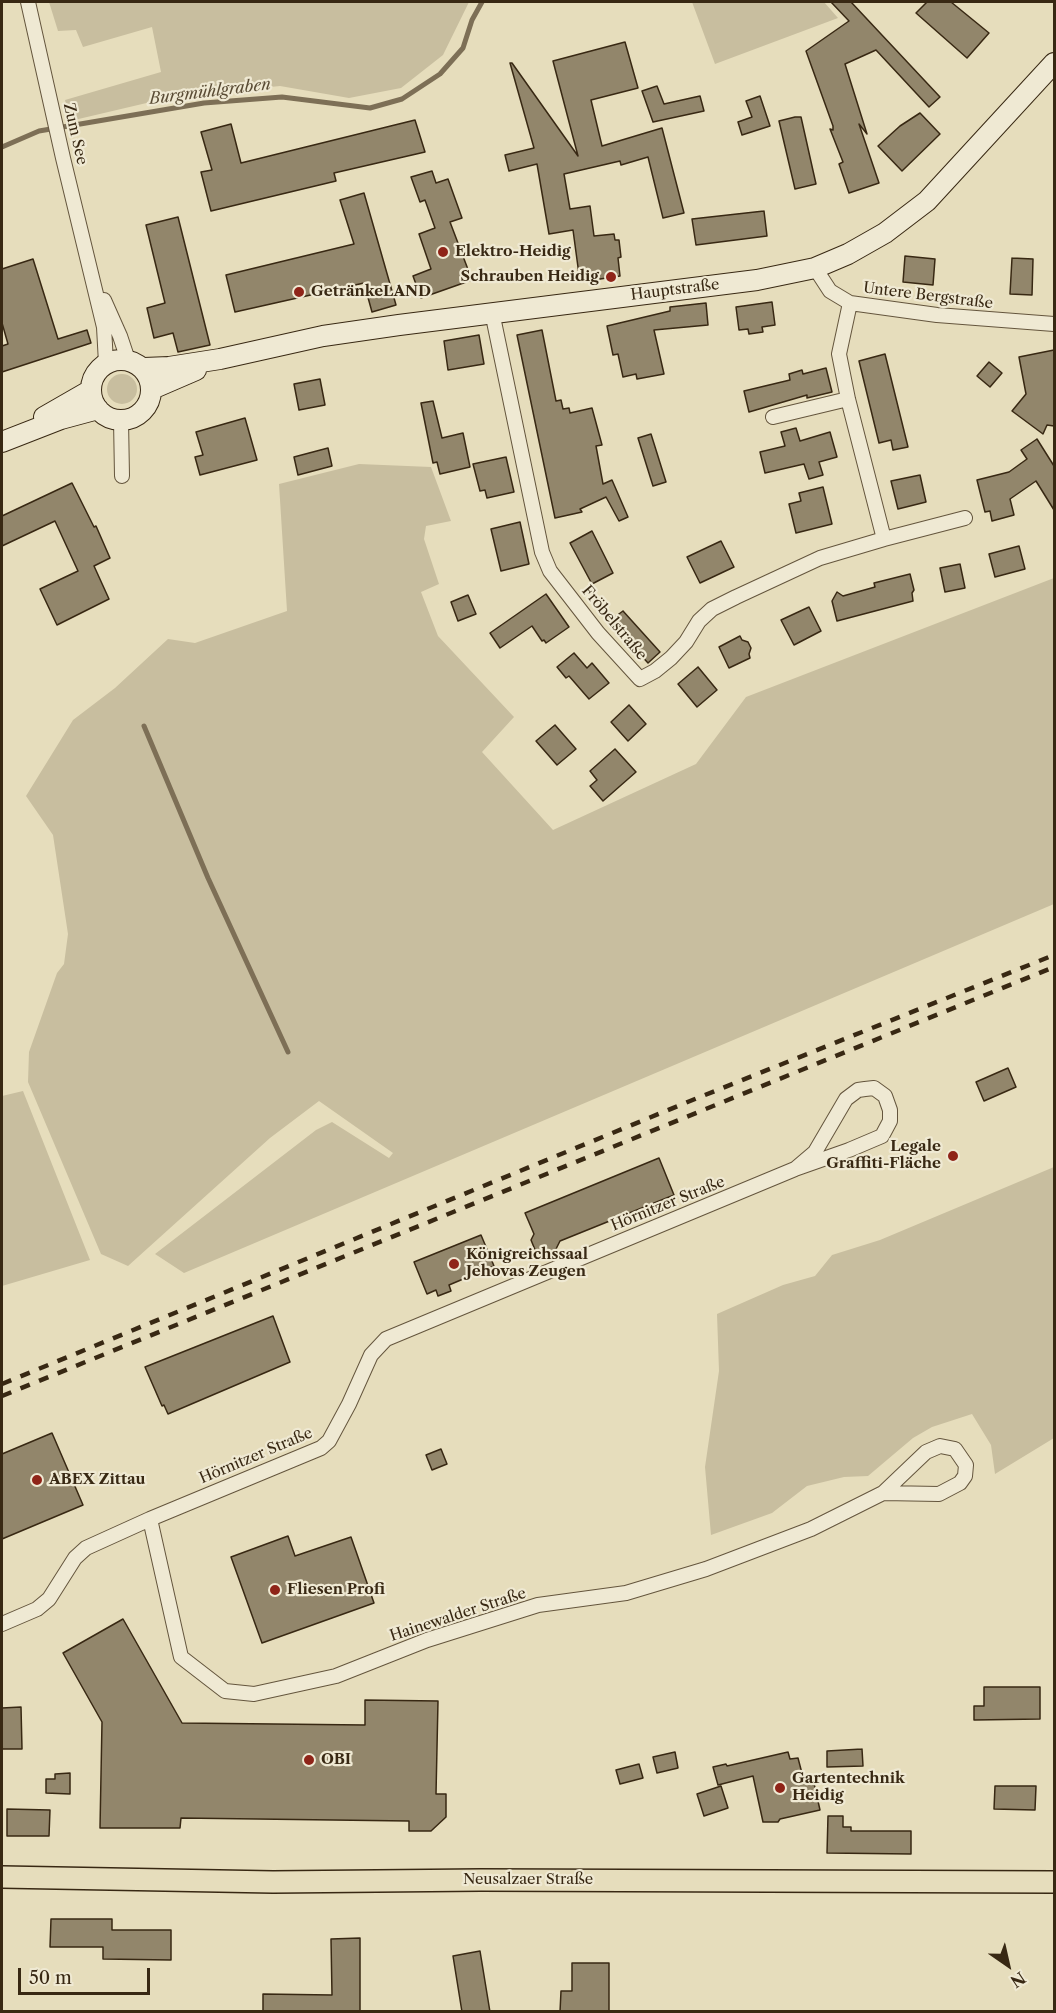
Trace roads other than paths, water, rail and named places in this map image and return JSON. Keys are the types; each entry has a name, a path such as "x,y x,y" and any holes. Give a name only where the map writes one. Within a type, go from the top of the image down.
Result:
{"main road":[{"name":"Hauptstraße","path":"136,364 169,367 220,359 323,336 492,312 757,280 815,267 848,254 885,233 927,201 1054,63"},
{"path":"116,359 136,364 148,374 152,390 149,403 135,417 121,420 108,417 98,409 92,397 91,390 96,372 106,363 116,359"},
{"name":"Hauptstraße","path":"152,390 220,359"},
{"path":"7,439 91,390"},
{"path":"7,439 61,419 98,409"},
{"name":"Neusalzaer Straße","path":"2,1877 273,1882 481,1880 1054,1882"}],"street":[{"name":"Zum See","path":"28,2 104,327 106,363"},
{"name":"Untere Bergstraße","path":"815,267 830,291 850,303 937,315 1054,324"},
{"name":"Zum See","path":"92,272 120,336 136,364"},
{"path":"850,303 839,354 848,399 884,539"},
{"name":"Fröbelstraße","path":"492,312 542,552 550,571 591,624 640,679 671,658 686,642 699,621 712,609 820,558 965,518"},
{"path":"773,417 848,399"},
{"path":"121,420 122,476"},
{"name":"Hörnitzer Straße","path":"2,1624 37,1609 49,1599 75,1558 87,1548 321,1448 329,1441 349,1404 371,1355 386,1339 882,1136 890,1121 890,1110 885,1096 874,1088 858,1090 846,1100 815,1152 795,1170"},
{"name":"Hainewalder Straße","path":"150,1520 181,1657 225,1691 254,1694 336,1676 427,1640 538,1605 626,1593 706,1569 811,1529 883,1493 926,1452 940,1446 955,1449 966,1465 966,1476 960,1483 939,1494 883,1493"}],"waterway":[{"name":"Burgmühlgraben","path":"2,147 39,131 204,103 282,97 370,108 402,99 440,74 463,48 472,20 482,2"},
{"path":"144,726 208,878 288,1052"}],"railway":[{"path":"2,1384 695,1099 1054,955"},
{"path":"2,1396 1054,967"}],"place":[{"name":"Elektro-Heidig","path":"443,252"},
{"name":"Schrauben Heidig","path":"611,277"},
{"name":"GetränkeLAND","path":"299,292"},
{"name":"Legale Graffiti-Fläche","path":"953,1156"},
{"name":"Königreichssaal Jehovas Zeugen","path":"454,1264"},
{"name":"ABEX Zittau","path":"37,1480"},
{"name":"Fliesen Profi","path":"275,1590"},
{"name":"OBI","path":"309,1760"},
{"name":"Gartentechnik Heidig","path":"780,1788"}]}
